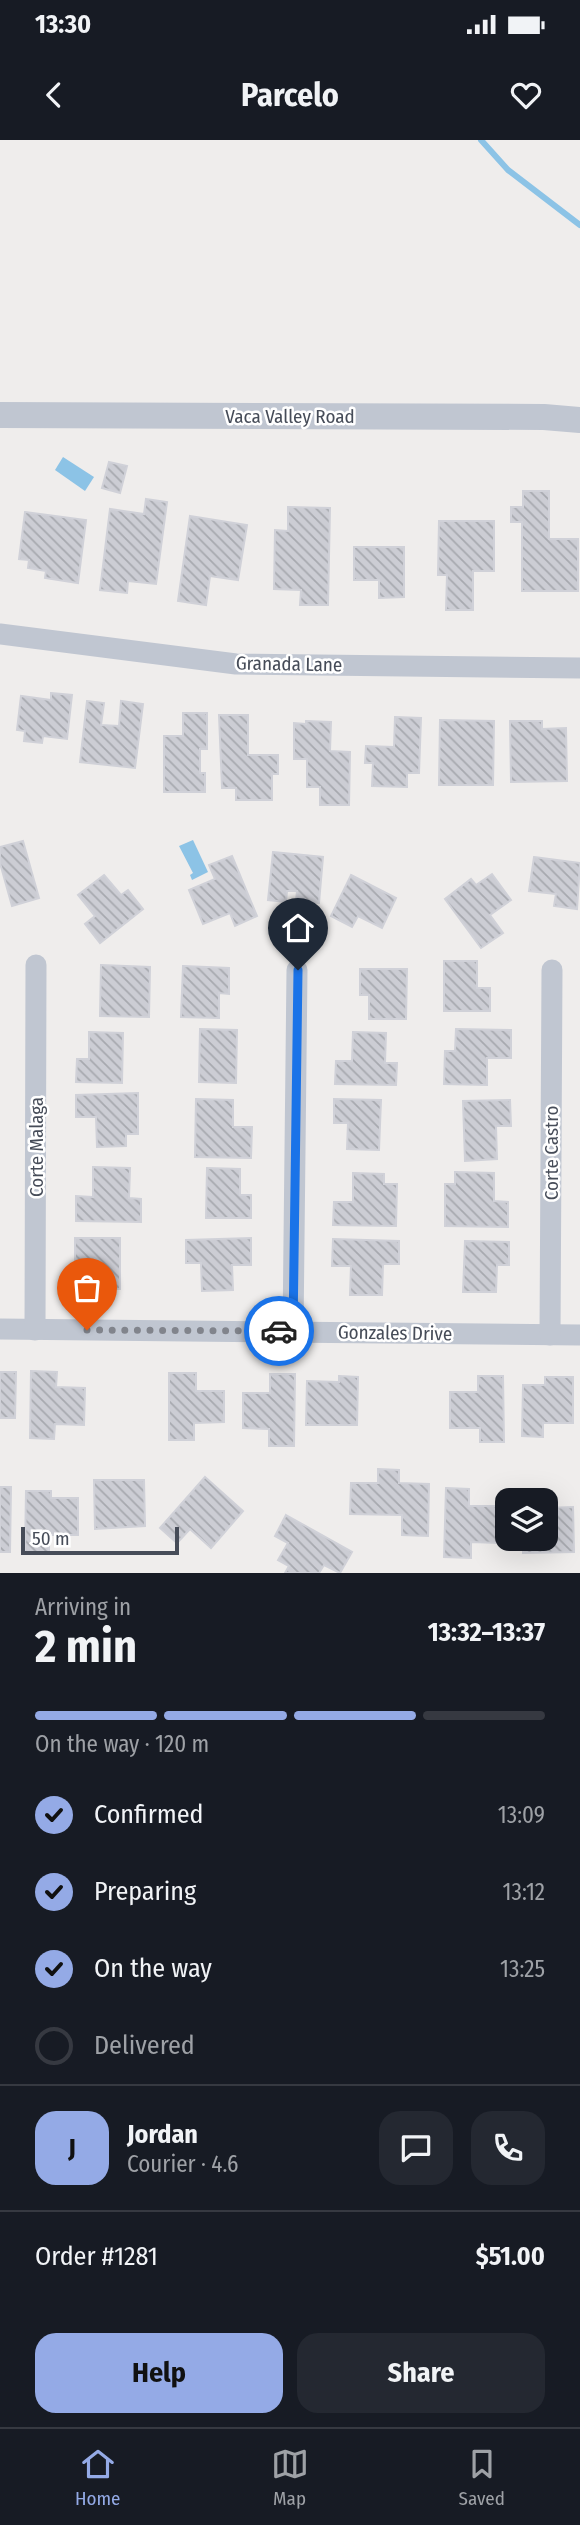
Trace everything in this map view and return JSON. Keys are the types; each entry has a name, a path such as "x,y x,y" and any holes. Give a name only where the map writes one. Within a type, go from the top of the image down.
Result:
{"street":[{"name":"Vaca Valley Road","path":"0,415 544,417 580,421"},
{"name":"Granada Lane","path":"0,634 236,664 580,668"},
{"name":"Corte Malaga","path":"35,1330 36,965"},
{"path":"293,1331 298,970"},
{"name":"Corte Castro","path":"550,1335 552,970"},
{"name":"Gonzales Drive","path":"0,1329 580,1335"}],"water":[{"path":"63,457 94,477 85,491 55,470"},
{"path":"193,840 208,872 192,880 190,875 193,873 179,846"}],"building":[{"path":"109,462 127,466 120,493 102,488"},
{"path":"523,491 549,491 549,539 578,539 578,591 522,591 522,522 511,522 511,507 523,507"},
{"path":"146,499 167,502 156,584 128,581 127,593 100,590 110,509 144,514"},
{"path":"288,507 330,508 328,605 300,605 301,590 274,589 275,530 288,531"},
{"path":"25,512 86,520 78,583 45,578 46,571 28,568 29,560 19,559"},
{"path":"190,516 247,525 238,580 210,576 206,605 178,601"},
{"path":"439,521 494,521 494,571 473,571 473,610 446,610 447,575 438,575"},
{"path":"354,547 404,547 404,597 379,598 379,580 354,580"},
{"path":"51,693 72,695 67,739 43,736 42,743 24,741 25,731 17,730 21,696 51,700"},
{"path":"87,701 104,703 101,725 119,726 121,701 143,704 135,768 80,762"},
{"path":"183,713 207,713 207,749 200,749 200,773 205,773 205,792 164,792 164,736 183,736"},
{"path":"219,715 248,715 248,755 278,755 278,774 272,774 272,800 236,800 236,788 222,788"},
{"path":"395,717 421,718 419,773 407,773 407,787 372,786 373,763 365,763 366,746 394,747"},
{"path":"440,720 494,721 493,785 439,785"},
{"path":"306,721 331,722 330,751 350,752 349,805 320,805 320,787 307,787 307,759 294,759 294,723 306,724"},
{"path":"510,721 542,721 542,729 566,728 567,781 511,782"},
{"path":"23,841 39,898 12,906 0,863 0,847"},
{"path":"273,852 323,857 319,903 296,901 297,891 287,891 286,902 268,900"},
{"path":"232,856 257,916 235,926 230,913 203,924 189,890 215,879 209,865"},
{"path":"534,857 580,863 577,909 554,906 556,894 529,891"},
{"path":"492,874 511,900 490,915 503,933 481,948 445,899 471,879 476,885"},
{"path":"104,875 121,895 128,890 143,909 100,943 85,924 95,916 78,895"},
{"path":"351,875 396,898 382,928 358,916 352,927 331,916"},
{"path":"444,961 477,961 477,988 490,988 490,1011 444,1011"},
{"path":"101,965 150,967 149,1017 100,1016"},
{"path":"183,966 229,968 229,994 219,993 219,1018 181,1017"},
{"path":"360,969 407,969 406,1019 369,1019 369,995 360,995"},
{"path":"200,1029 237,1030 236,1083 199,1082"},
{"path":"456,1029 511,1030 511,1058 487,1058 487,1085 444,1084 445,1051 455,1051"},
{"path":"89,1032 123,1033 122,1083 76,1082 77,1059 89,1059"},
{"path":"353,1032 386,1033 385,1063 397,1063 396,1085 335,1084 336,1061 352,1061"},
{"path":"138,1093 138,1134 126,1134 126,1146 97,1147 96,1117 76,1117 76,1095"},
{"path":"196,1099 233,1100 233,1127 252,1127 251,1158 195,1157"},
{"path":"334,1099 381,1100 379,1150 347,1149 348,1123 334,1123"},
{"path":"510,1100 511,1126 496,1126 497,1159 465,1161 463,1101"},
{"path":"93,1167 130,1168 129,1198 141,1199 141,1222 76,1221 76,1196 93,1197"},
{"path":"207,1168 240,1169 240,1195 251,1195 251,1218 206,1218"},
{"path":"455,1172 494,1173 494,1201 508,1202 508,1227 445,1226 445,1184 455,1184"},
{"path":"353,1173 384,1174 384,1184 397,1184 396,1226 333,1225 334,1202 353,1202"},
{"path":"75,1238 120,1238 120,1289 87,1288 87,1261 75,1261"},
{"path":"251,1238 251,1265 232,1265 233,1290 202,1291 201,1263 186,1263 186,1240"},
{"path":"333,1239 399,1241 399,1264 383,1264 382,1295 350,1295 351,1266 332,1266"},
{"path":"465,1241 509,1242 509,1265 497,1265 496,1292 463,1292"},
{"path":"31,1371 57,1372 56,1387 85,1388 84,1425 55,1424 54,1439 30,1438"},
{"path":"0,1372 16,1372 15,1418 0,1418"},
{"path":"169,1373 196,1373 196,1391 224,1391 224,1422 194,1423 194,1440 169,1440"},
{"path":"270,1374 295,1374 294,1446 269,1446 269,1429 243,1428 243,1393 270,1393"},
{"path":"339,1376 358,1377 357,1425 306,1425 307,1381 339,1382"},
{"path":"478,1376 503,1376 504,1442 480,1442 480,1428 450,1428 450,1392 478,1392"},
{"path":"545,1377 573,1377 573,1423 543,1423 543,1437 522,1436 523,1385 545,1385"},
{"path":"378,1469 399,1470 399,1483 429,1484 428,1536 402,1535 402,1515 350,1514 351,1483 378,1483"},
{"path":"205,1477 243,1511 211,1548 190,1529 177,1543 160,1528"},
{"path":"94,1480 144,1480 145,1526 95,1529"},
{"path":"0,1487 11,1487 10,1552 0,1552"},
{"path":"446,1488 469,1489 469,1506 495,1506 495,1543 471,1542 471,1558 444,1557"},
{"path":"26,1491 51,1491 51,1498 78,1498 78,1535 49,1535 49,1552 25,1552"},
{"path":"573,1507 574,1552 523,1553 558,1551 558,1508"},
{"path":"286,1515 352,1552 340,1573 324,1565 319,1573 285,1573 289,1566 278,1560 288,1543 275,1536"}],"waterway":[{"path":"481,140 508,170 580,225"}],"way so far":[{"path":"87,1330 279,1331"}],"route":[{"path":"279,1331 293,1331 298,970"}]}
